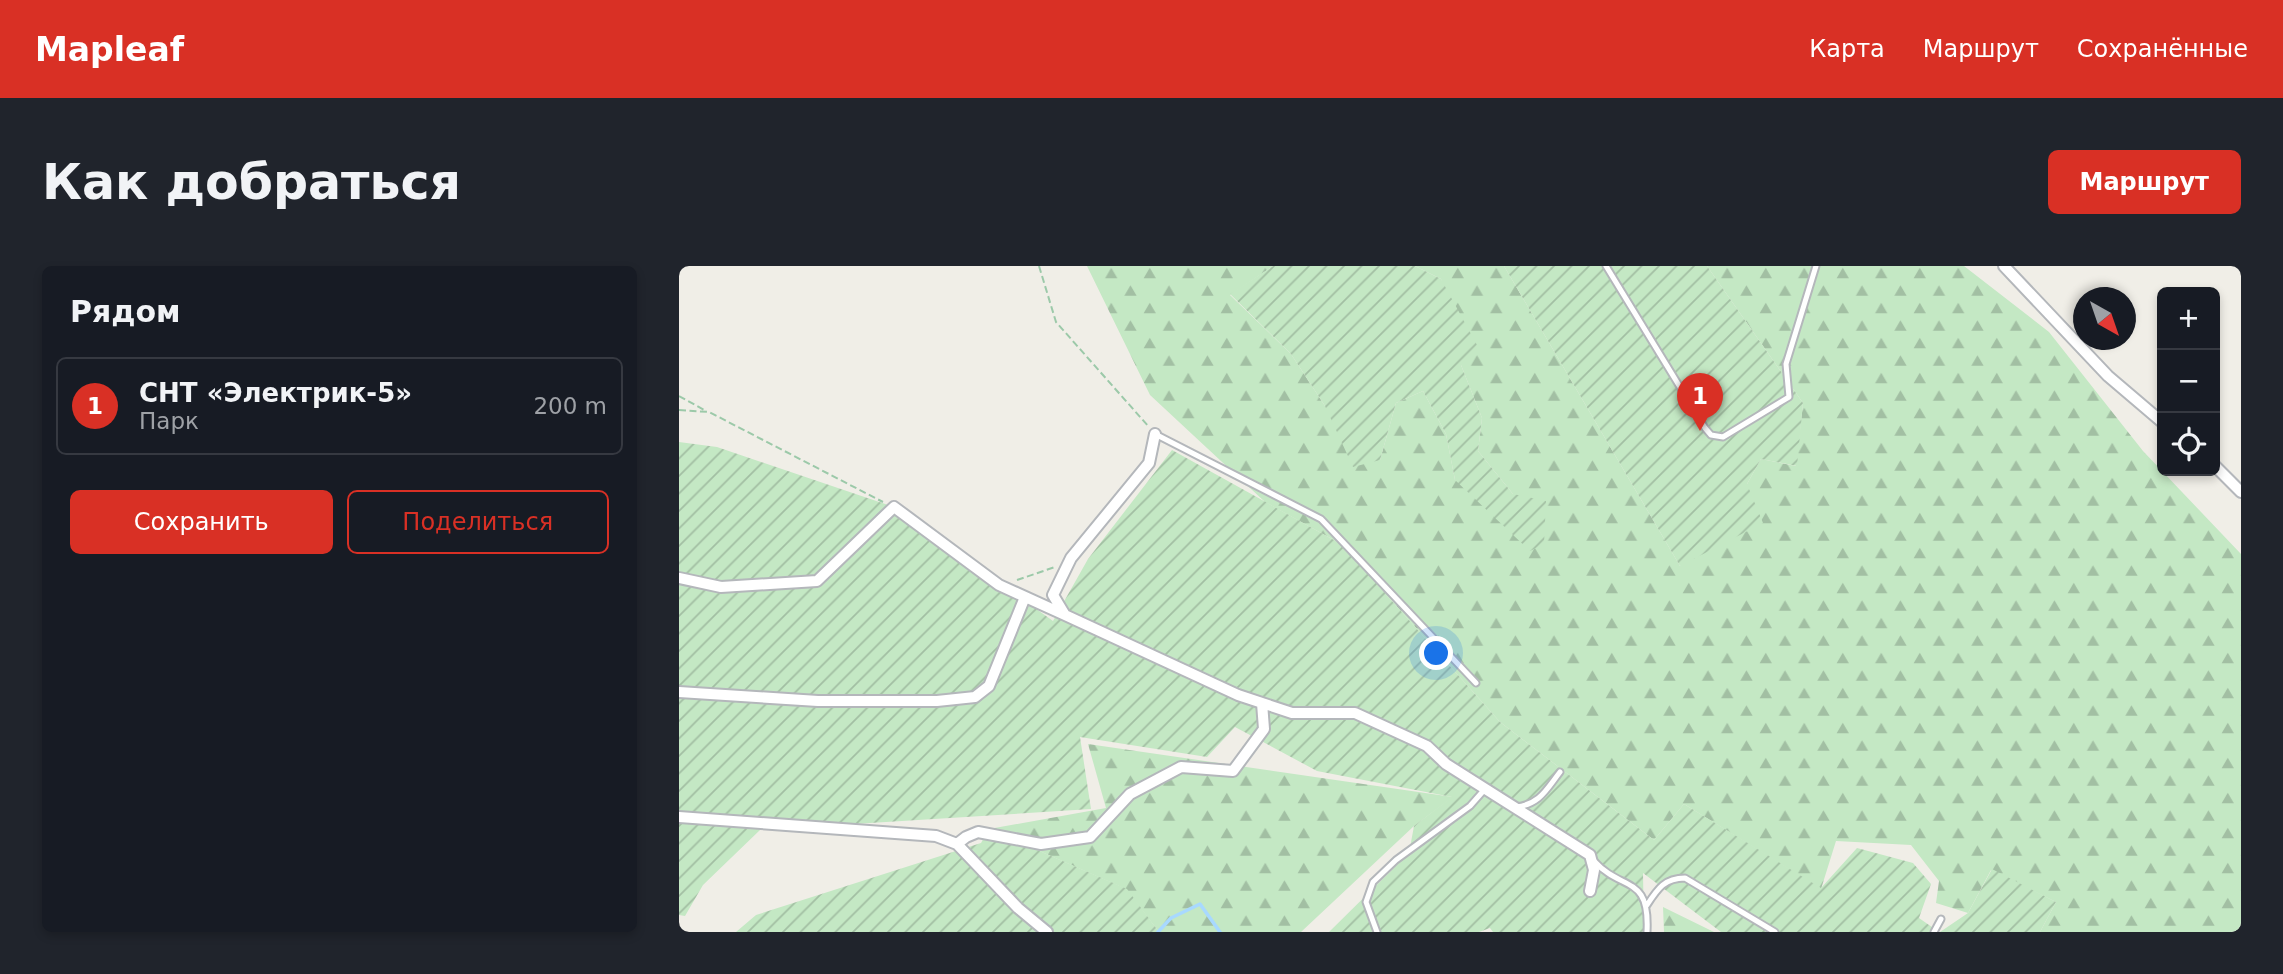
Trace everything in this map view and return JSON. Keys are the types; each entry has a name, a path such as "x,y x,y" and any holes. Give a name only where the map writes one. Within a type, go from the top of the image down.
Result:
{"street":[{"path":"2004,266 2108,376 2157,418"},
{"path":"1053,595 1071,558 1149,463 1155,434"},
{"path":"2220,471 2241,492"},
{"path":"679,578 721,587 817,581 894,508 999,585 1238,695 1292,713 1355,713 1427,746 1446,764 1590,855 1594,870 1590,891"},
{"path":"1031,599 1053,595"},
{"path":"1053,595 1065,615"},
{"path":"679,692 818,701 937,701 975,698 989,686 1031,599"},
{"path":"957,844 966,836 978,832 1041,844 1090,837 1130,794 1181,767 1233,771 1264,729 1262,703"},
{"path":"679,817 936,836 957,844 1018,908 1047,932"}],"lane":[{"path":"1606,266 1705,428 1711,435 1723,437 1789,397 1786,364 1816,266"},
{"path":"1155,434 1321,519 1476,683"},
{"path":"1516,807 1527,806 1538,800 1560,772"},
{"path":"1377,932 1366,902 1373,882 1396,860 1470,806 1485,789"},
{"path":"1590,855 1600,867 1634,887 1647,905"},
{"path":"1647,932 1647,905 1656,891 1671,878 1685,878 1775,932"},
{"path":"1934,932 1941,919"}],"path":[{"path":"1039,266 1056,322 1155,434"},
{"path":"679,396 894,508"},
{"path":"679,410 709,412"},
{"path":"999,585 1052,568 1071,558"}],"green space":[{"path":"1087,266 1273,266 1230,295 1291,354 1325,406 1380,460 1396,403 1423,391 1446,434 1455,480 1513,494 1478,451 1482,418 1461,365 1441,279 1415,266 1504,266 1680,566 1747,484 1761,459 1796,466 1803,403 1707,266 1964,266 2049,332 2157,466 2157,476 2167,476 2241,554 2241,932 2040,932 2056,902 1991,870 1968,913 1936,903 1939,881 1911,845 1836,841 1821,889 1684,804 1654,840 1500,722 1341,544 1265,502 1150,395"},
{"path":"1273,266 1415,266 1441,279 1477,345 1461,365 1482,418 1478,451 1513,494 1546,501 1544,544 1530,551 1455,480 1446,434 1423,391 1396,403 1380,460 1353,467 1325,406 1291,354 1230,294"},
{"path":"1504,266 1707,266 1803,403 1797,466 1761,459 1747,484 1763,523 1680,566"},
{"path":"679,442 717,447 894,507 1053,621 1088,559 1172,450 1341,544 1500,722 1654,840 1684,804 1821,888 1857,848 1913,863 1931,884 1919,918 1939,932 1721,932 1643,873 1644,932 1493,932 1490,928 1479,932 1329,932 1409,853 1414,826 1452,797 1317,771 1235,727 1207,757 1080,737 1091,809 760,830 703,885 685,916 679,915"},
{"path":"1088,744 1453,797 1414,826 1301,932 1159,932 1126,889 989,829 1106,808"},
{"path":"989,829 1127,889 1159,932 736,932 756,915 981,843"},
{"path":"1992,869 2056,902 2040,932 1940,932 1968,913"},
{"path":"1663,907 1714,932 1664,932"}],"waterway":[{"path":"1158,932 1171,918 1200,904 1220,932"}],"place":[{"name":"СНТ «Электрик-5»","path":"1700,431"}]}
